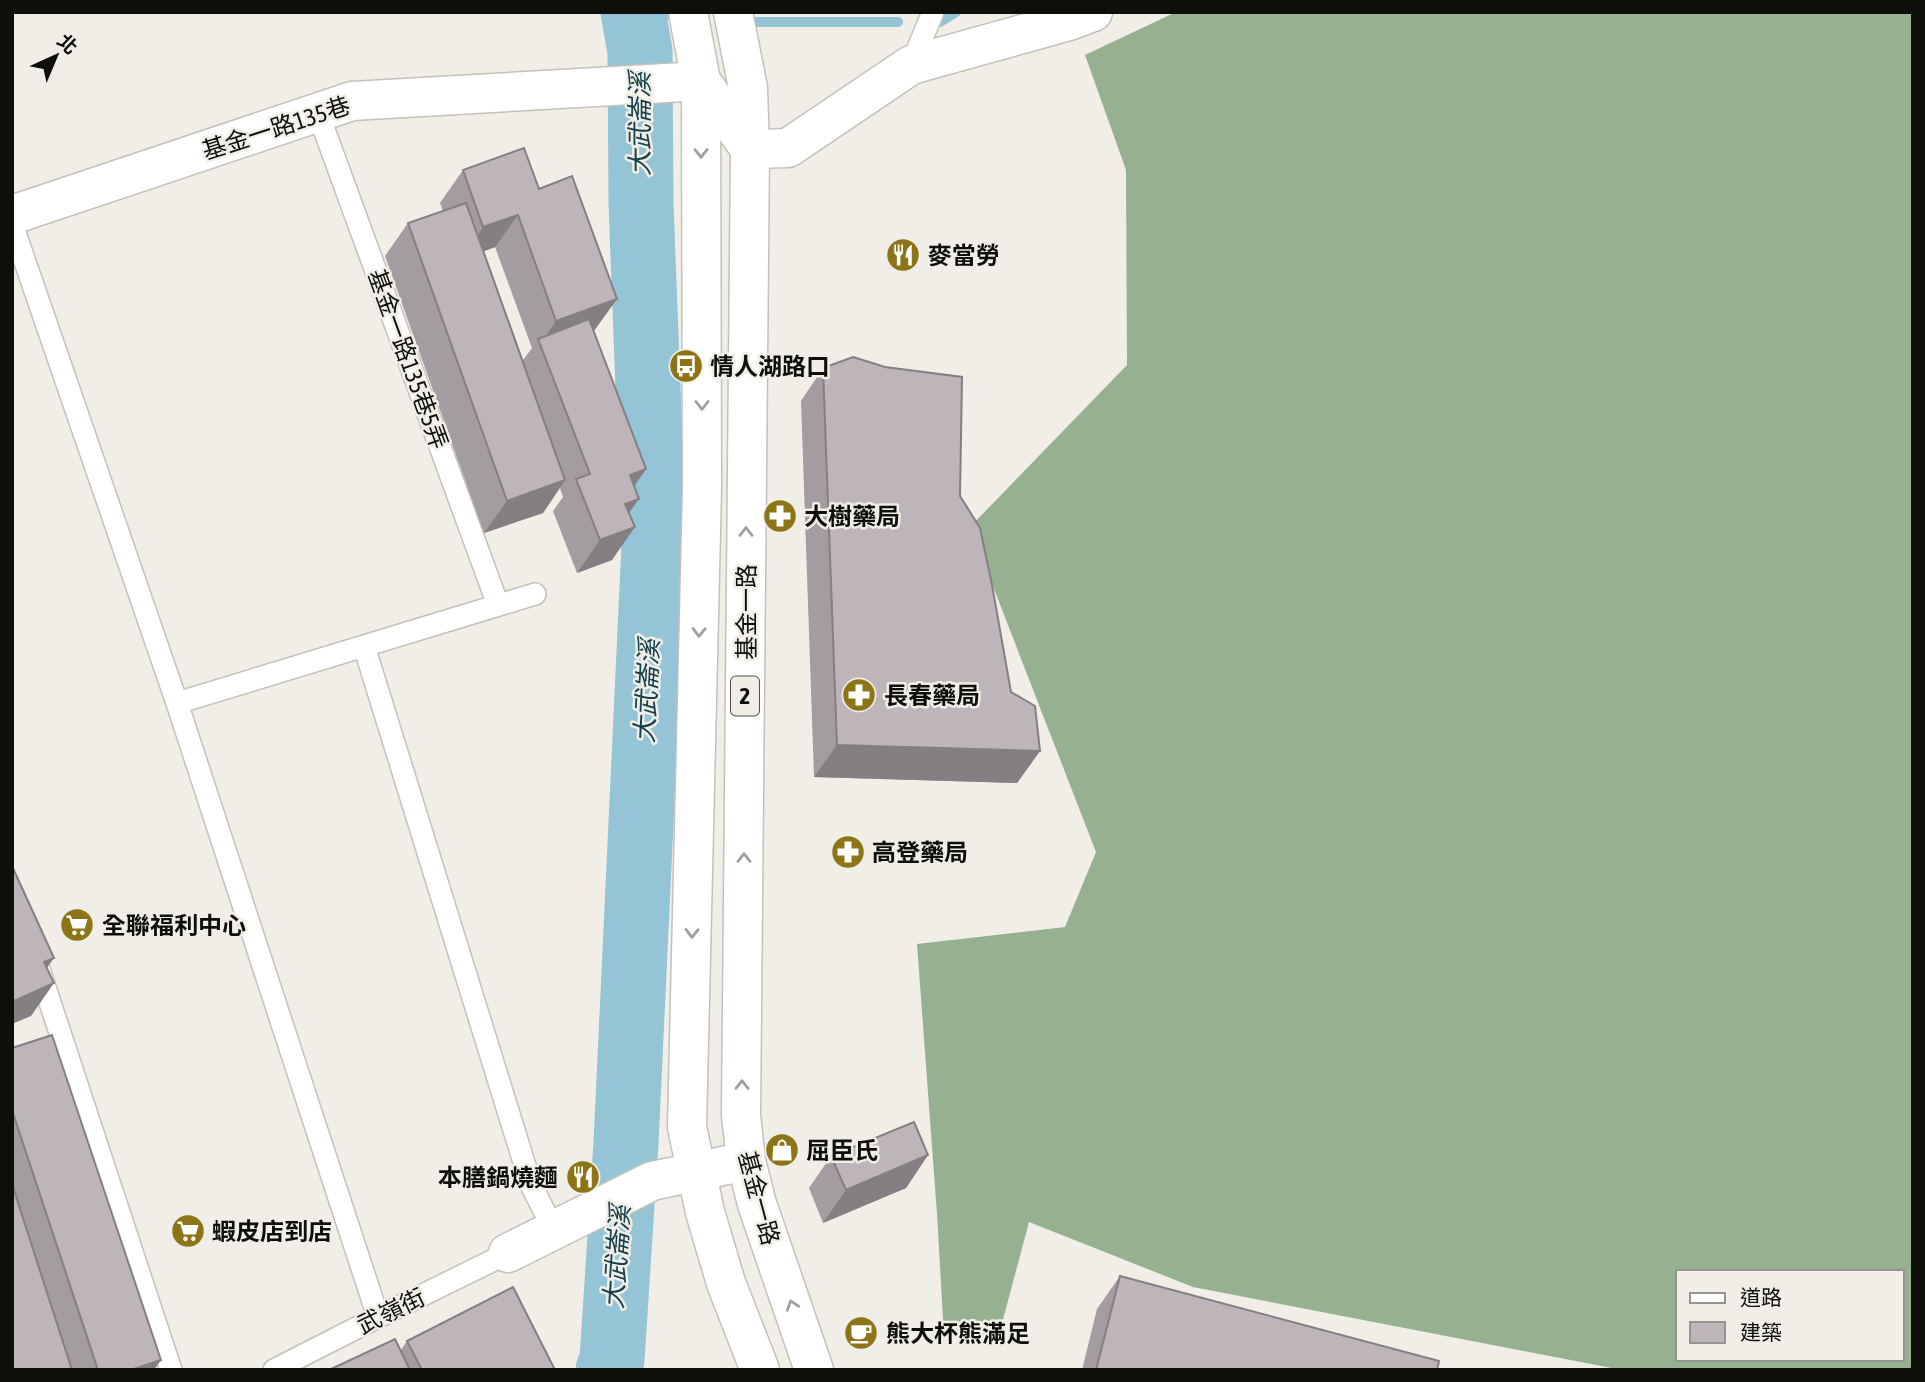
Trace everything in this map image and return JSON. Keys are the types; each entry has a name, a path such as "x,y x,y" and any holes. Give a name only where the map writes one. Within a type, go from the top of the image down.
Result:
{"main road":[{"name":"基金一路","path":"688,12 684,83 702,488 687,1127 705,1212 726,1283 760,1370"},
{"name":"基金一路","path":"733,12 748,88 750,149 741,1101 746,1161 757,1204 814,1370"},
{"path":"684,83 750,149 788,148 911,65 1093,12"},
{"name":"基金一路135巷","path":"12,215 352,101 684,83"},
{"path":"508,1253 652,1181 746,1161"}],"lane":[{"path":"911,65 933,12"},
{"name":"基金一路135巷5弄","path":"318,113 498,605"},
{"path":"12,224 177,703 378,1317"},
{"path":"177,703 535,594"},
{"path":"364,646 531,1185 554,1230"},
{"path":"32,951 56,1043 171,1370"},
{"name":"武嶺街","path":"274,1370 508,1253"}],"green space":[{"path":"1176,12 1913,12 1913,1370 1622,1370 1193,1287 1029,1222 997,1342 944,1336 917,944 1065,927 1096,852 970,527 1127,365 1126,170 1085,55"}],"building":[{"path":"524,148 539,189 572,176 617,299 556,321 518,215 483,227 463,170"},
{"path":"466,203 565,480 507,501 408,223"},
{"path":"589,319 646,469 630,475 639,499 625,504 635,527 600,540 576,479 590,474 538,339"},
{"path":"853,357 885,367 962,377 960,496 980,528 1011,692 1035,706 1040,751 837,745 823,368"},
{"path":"12,866 54,958 44,962 54,983 12,1002"},
{"path":"52,1035 161,1360 131,1370 98,1370 12,1110 12,1048"},
{"path":"914,1122 928,1155 846,1190 831,1156"},
{"path":"12,1184 72,1370 12,1370"},
{"path":"1120,1276 1439,1361 1437,1370 1096,1370"},
{"path":"513,1287 555,1370 422,1370 407,1341"},
{"path":"395,1339 410,1370 329,1370"}],"waterway":[{"name":"大武崙溪","path":"608,1370 612,1360 626,1143 654,545 641,204 640,51 633,12"},
{"path":"635,12 667,15"},
{"path":"940,22 956,12"},
{"path":"749,22 898,22"}],"place":[{"name":"麥當勞","path":"903,255"},
{"name":"情人湖路口","path":"686,366"},
{"name":"大樹藥局","path":"780,516"},
{"name":"長春藥局","path":"859,695"},
{"name":"高登藥局","path":"848,852"},
{"name":"全聯福利中心","path":"77,925"},
{"name":"屈臣氏","path":"782,1150"},
{"name":"本膳鍋燒麵","path":"583,1177"},
{"name":"蝦皮店到店","path":"188,1231"},
{"name":"熊大杯熊滿足","path":"861,1333"}]}
